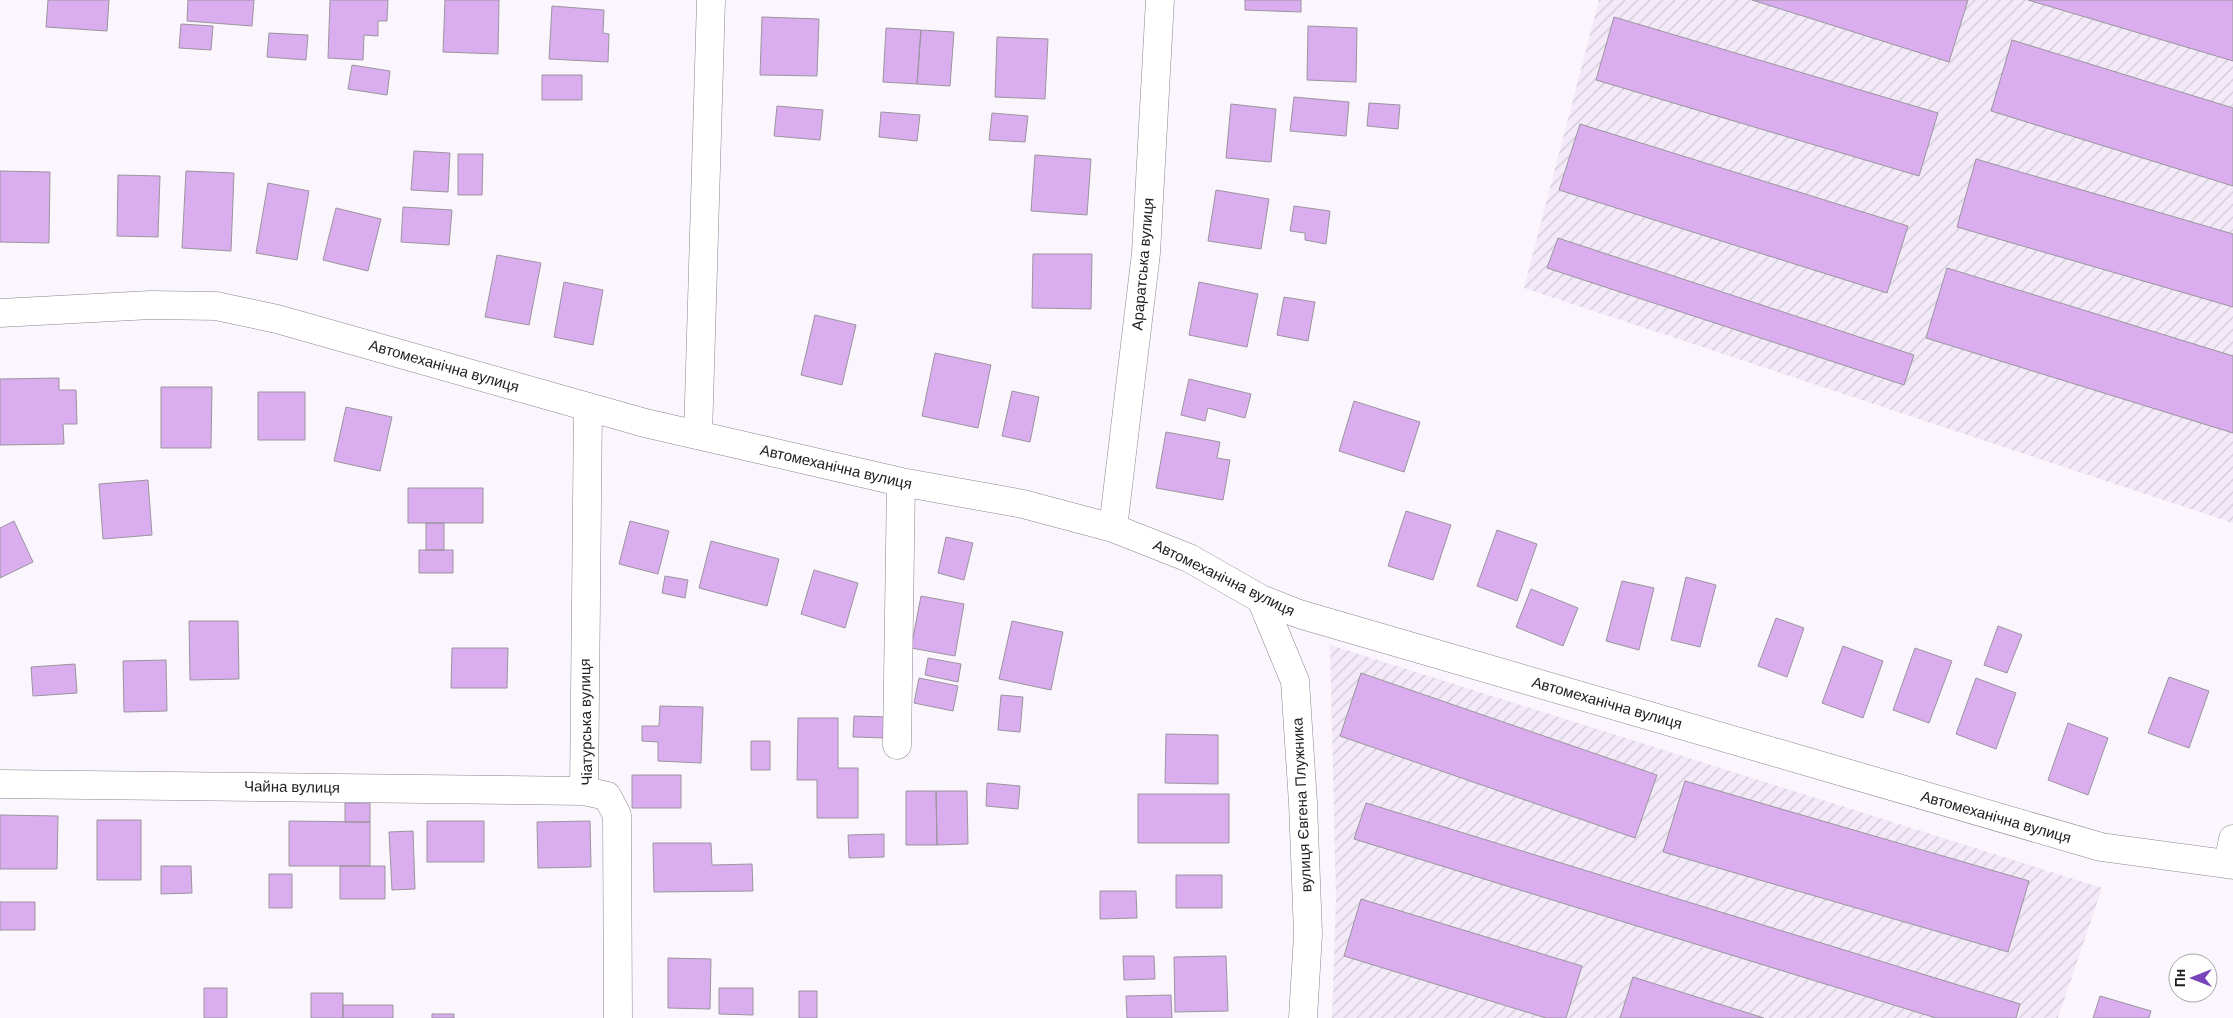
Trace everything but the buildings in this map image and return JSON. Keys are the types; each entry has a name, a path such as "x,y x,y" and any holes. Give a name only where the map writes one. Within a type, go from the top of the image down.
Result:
{"street":[{"path":"698,436 712,0"},
{"name":"Араратська вулиця","path":"1114,528 1146,253 1160,0"},
{"name":"Автомеханічна вулиця","path":"0,313 151,306 216,306 277,319 588,407 698,436 900,482 1024,504 1114,528 1189,558 1261,599 1299,614 2100,847 2231,856"},
{"name":"Чіатурська вулиця","path":"588,407 584,791 607,796 617,815 618,1018"},
{"path":"898,745 900,482"},
{"name":"вулиця Євгена Плужника","path":"1261,599 1295,680 1303,804 1308,934 1303,1018"},
{"name":"Чайна вулиця","path":"0,784 584,791"}],"shaded area":[{"path":"1599,0 2233,0 2233,523 1524,288"},
{"path":"1330,645 2102,888 2058,1018 1332,1018 1336,898"}]}
